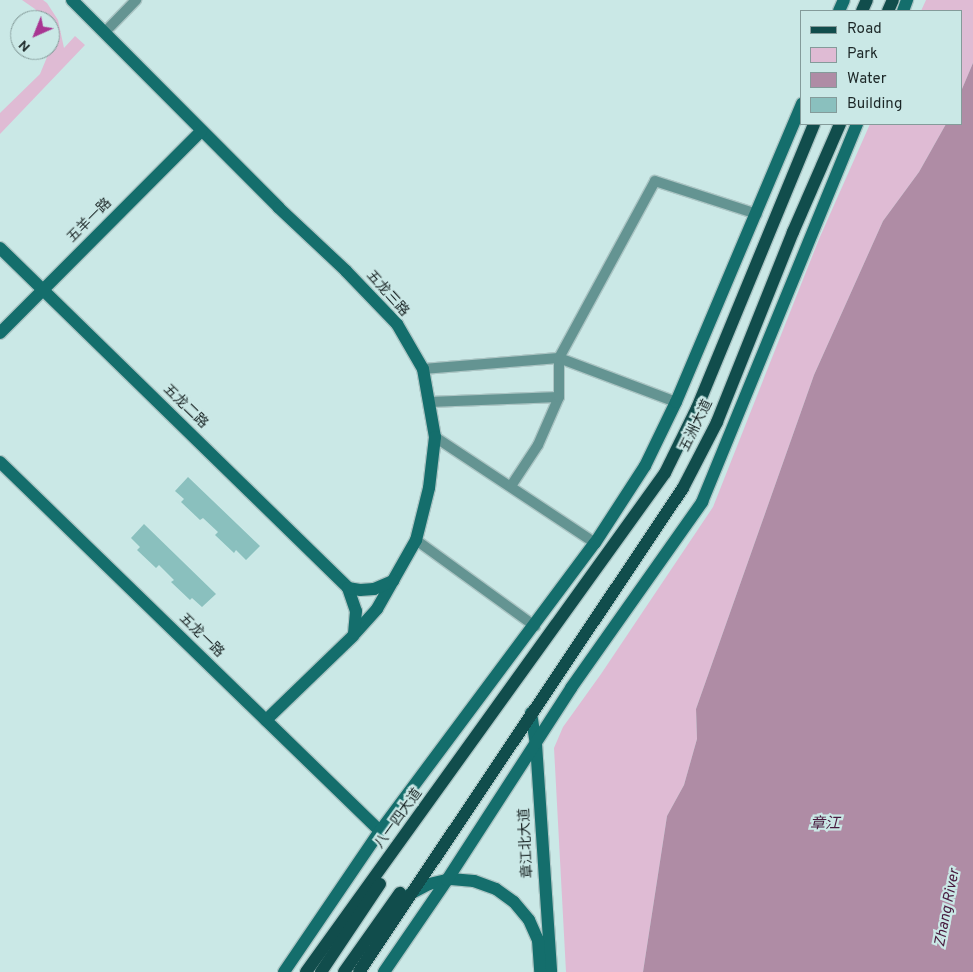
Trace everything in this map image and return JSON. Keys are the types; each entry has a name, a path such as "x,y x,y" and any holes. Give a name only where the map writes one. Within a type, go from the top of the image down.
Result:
{"main road":[{"name":"五洲大道","path":"516,683 665,473 697,408 814,125"},
{"name":"五洲大道","path":"531,713 687,480 718,422 794,232 840,125"},
{"name":"八一四大道","path":"306,972 516,683"},
{"path":"321,972 516,683"},
{"path":"359,972 408,895 531,713"},
{"path":"344,972 531,713"}],"street":[{"name":"五龙三路","path":"72,0 201,131 346,271 397,324 423,369 435,437 429,488 416,540 376,609 353,636 266,720"},
{"path":"105,32 136,0"},
{"path":"284,972 380,832 596,543 646,466 676,402 757,214 800,108"},
{"path":"384,972 447,880 571,688 702,502 857,125"},
{"name":"五羊一路","path":"0,333 201,131"},
{"path":"511,486 538,445 559,398 559,358 655,181 757,214"},
{"name":"五龙二路","path":"0,248 348,588"},
{"path":"423,369 559,358 676,402"},
{"path":"429,402 559,398"},
{"path":"435,437 596,543"},
{"name":"五龙一路","path":"0,462 380,832"},
{"path":"416,540 535,626"},
{"path":"353,636 356,611 348,588 360,590 374,589 395,579"},
{"name":"章江北大道","path":"531,713 536,744 551,972"},
{"path":"408,895 429,884 447,880 474,881 505,895 525,915 538,940 540,972"}],"green space":[{"path":"22,0 43,0 52,10 36,10"},
{"path":"926,0 973,0 973,63 963,87 963,10 921,10"},
{"path":"60,29 64,48 75,36 85,45 0,134 0,113 40,74 46,60 60,60"},
{"path":"870,125 945,125 919,172 883,221 814,375 696,709 697,739 684,785 667,816 643,972 566,972 554,748 563,727 601,674 713,507 819,239"}],"water":[{"name":"章江","path":"973,63 973,972 643,972 667,816 684,785 697,739 696,709 814,375 883,221 919,172 945,125 963,125 963,87"}],"building":[{"path":"188,477 260,546 246,560 236,550 234,553 215,535 218,532 203,518 200,520 181,502 184,499 175,491"},
{"path":"144,524 216,594 202,607 192,598 190,600 171,582 174,580 159,565 156,568 137,550 140,547 131,538"}],"water label":[{"name":"Zhang River","path":"948,908"}]}
